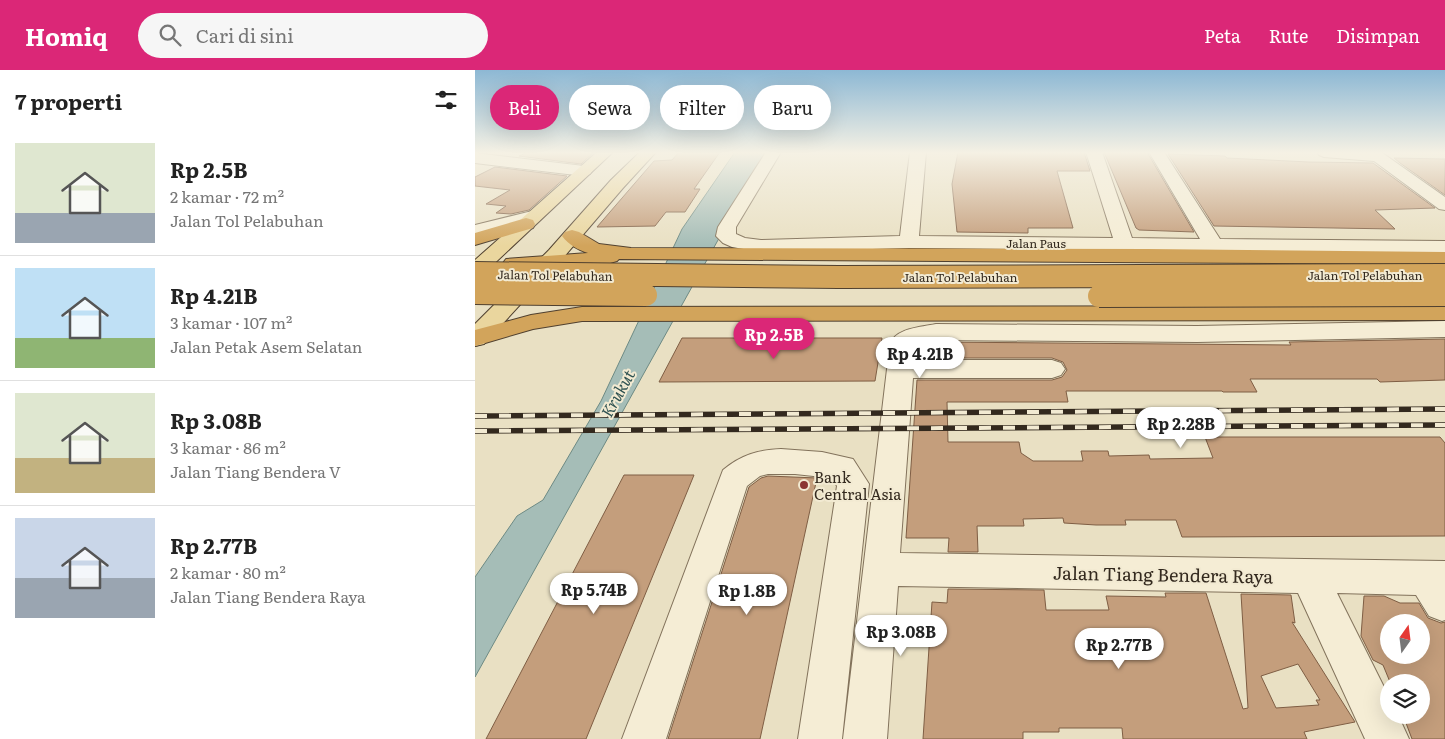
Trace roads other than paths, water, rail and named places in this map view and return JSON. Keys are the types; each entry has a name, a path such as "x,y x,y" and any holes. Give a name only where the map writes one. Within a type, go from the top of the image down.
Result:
{"highway":[{"path":"475,239 530,220"},
{"path":"572,236 581,244 599,249 637,254"},
{"path":"477,268 637,254 1148,255 1445,258"},
{"name":"Jalan Tol Pelabuhan","path":"477,268 626,276 1096,277 1445,275"},
{"name":"Jalan Tol Pelabuhan","path":"475,293 633,295 1445,295"},
{"path":"475,301 560,306 589,314"},
{"path":"475,338 531,322 589,314 1445,313"}],"main road":[{"path":"477,268 571,183"},
{"path":"475,338 548,263 618,183"}],"street":[{"name":"Jalan Paus","path":"755,183 727,228 726,236 733,241 746,245 909,242 1445,247"},
{"path":"909,242 915,183"},
{"path":"1104,183 1124,243"},
{"path":"1175,183 1213,244"},
{"path":"1415,183 1445,205"},
{"path":"475,231 530,220"},
{"path":"865,739 901,345 910,338 935,332 1197,334 1445,329"},
{"path":"900,369 1052,369"},
{"path":"644,739 734,479 751,466 781,461 825,463 842,468 853,484 820,739"},
{"path":"853,484 889,485"},
{"name":"Jalan Tiang Bendera Raya","path":"882,569 1309,576 1437,586"},
{"path":"1309,576 1387,739"}],"water":[{"name":"Krukut","path":"714,183 750,183 475,677 475,577 517,516 543,500 601,401 682,229"}],"railway":[{"path":"475,416 1445,409"},
{"path":"475,431 1445,425"}],"place":[{"name":"Bank Central Asia","path":"804,485"}]}
